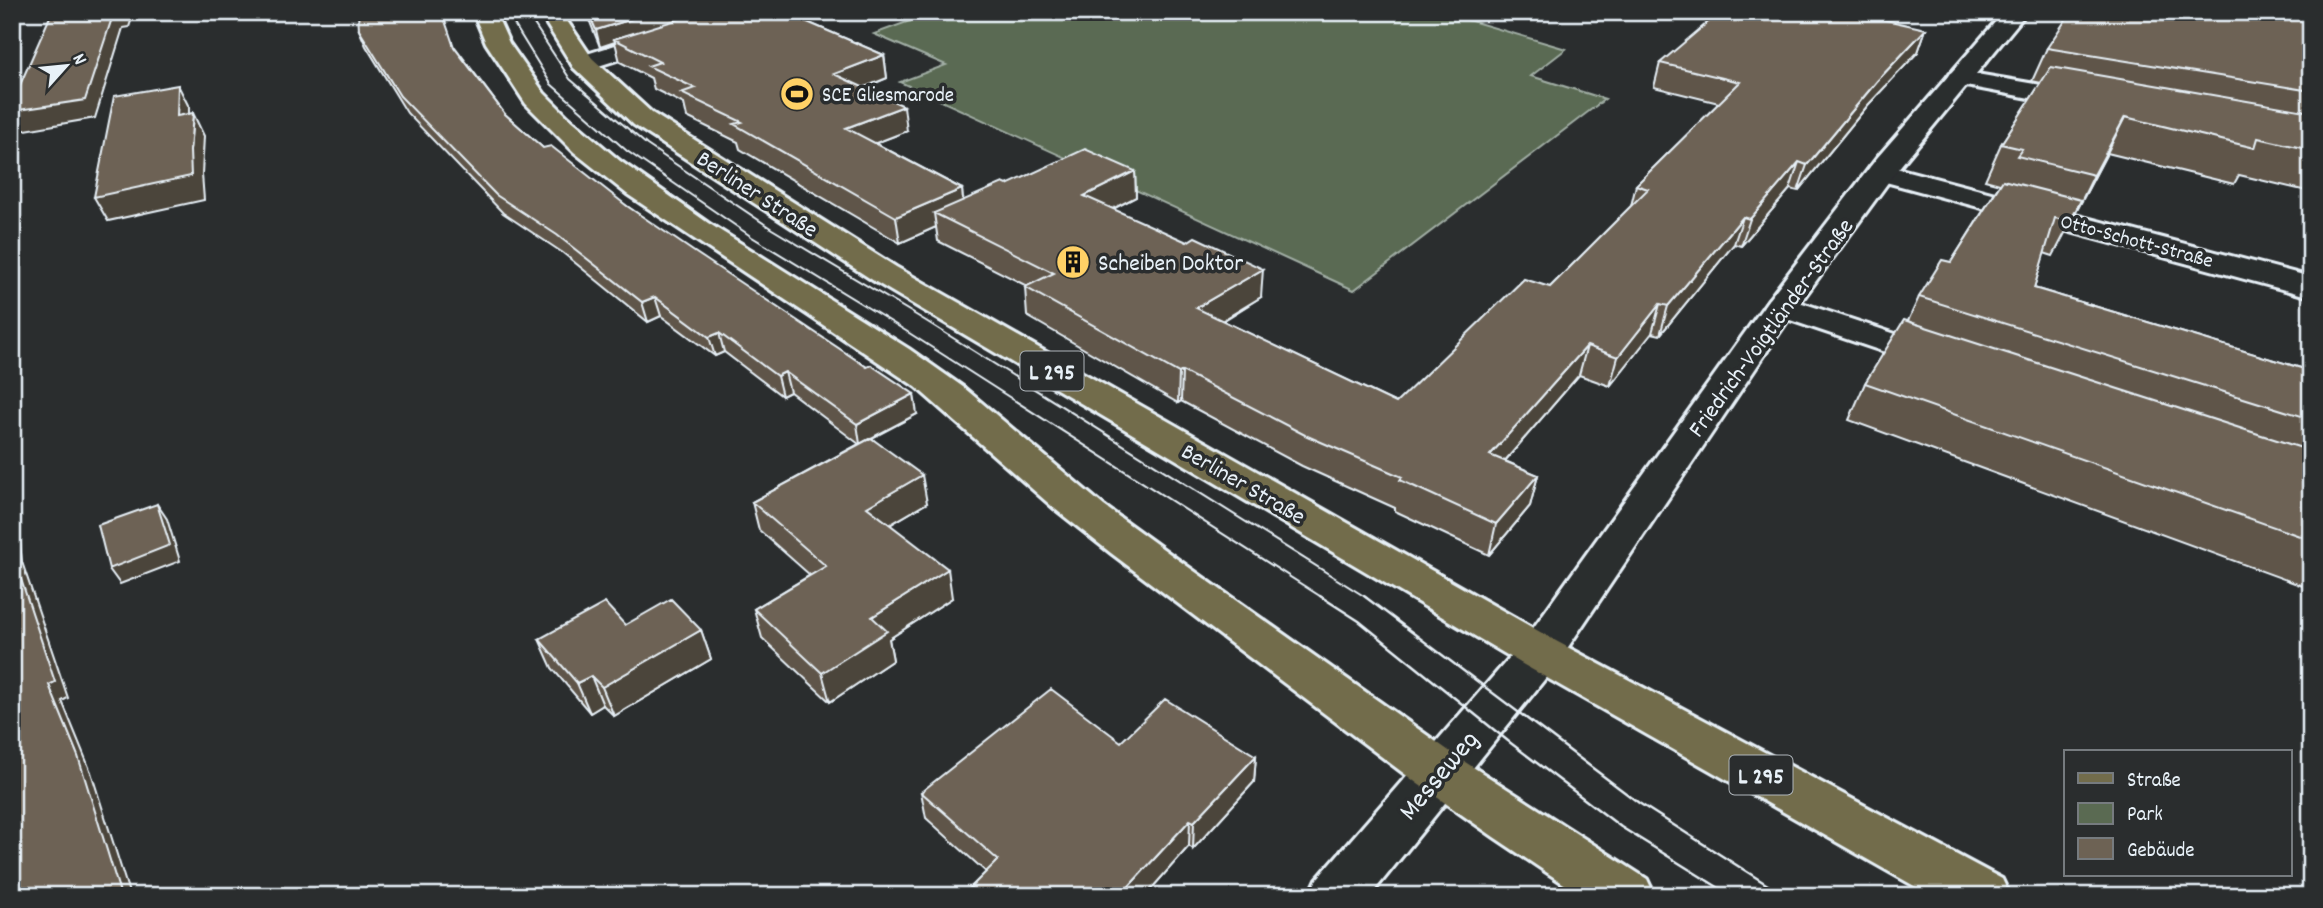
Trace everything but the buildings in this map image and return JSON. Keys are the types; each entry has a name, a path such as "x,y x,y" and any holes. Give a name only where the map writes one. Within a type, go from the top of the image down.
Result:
{"main road":[{"path":"484,12 494,40 521,83 567,132 625,179 716,242 925,376 978,416 1086,513 1239,629 1439,771 1628,896"},
{"name":"Berliner Straße","path":"550,12 583,63 643,119 885,274 1540,653 1983,896"},
{"path":"583,63 745,12"},
{"name":"Friedrich-Voigtländer-Straße","path":"1540,653 1781,306 1881,172 2016,12"},
{"path":"1959,78 2107,104"},
{"name":"Otto-Schott-Straße","path":"1881,172 2311,287"},
{"path":"1781,306 1971,370"},
{"name":"Messeweg","path":"1336,896 1540,653"}],"green space":[{"path":"934,12 1441,12 1566,49 1531,76 1605,99 1354,290 900,82 946,65 874,34"}],"tram line":[{"path":"511,12 514,24 551,84 627,151 752,237 906,331 1323,598"},
{"path":"529,12 532,21 570,79 647,145 772,229 926,321 1365,597"},
{"path":"1320,596 1359,621 1508,741 1621,827 1732,896"},
{"path":"1365,597 1639,803 1785,896"}],"place":[{"name":"SCE Gliesmarode","path":"797,94"},
{"name":"Scheiben Doktor","path":"1073,262"}]}
